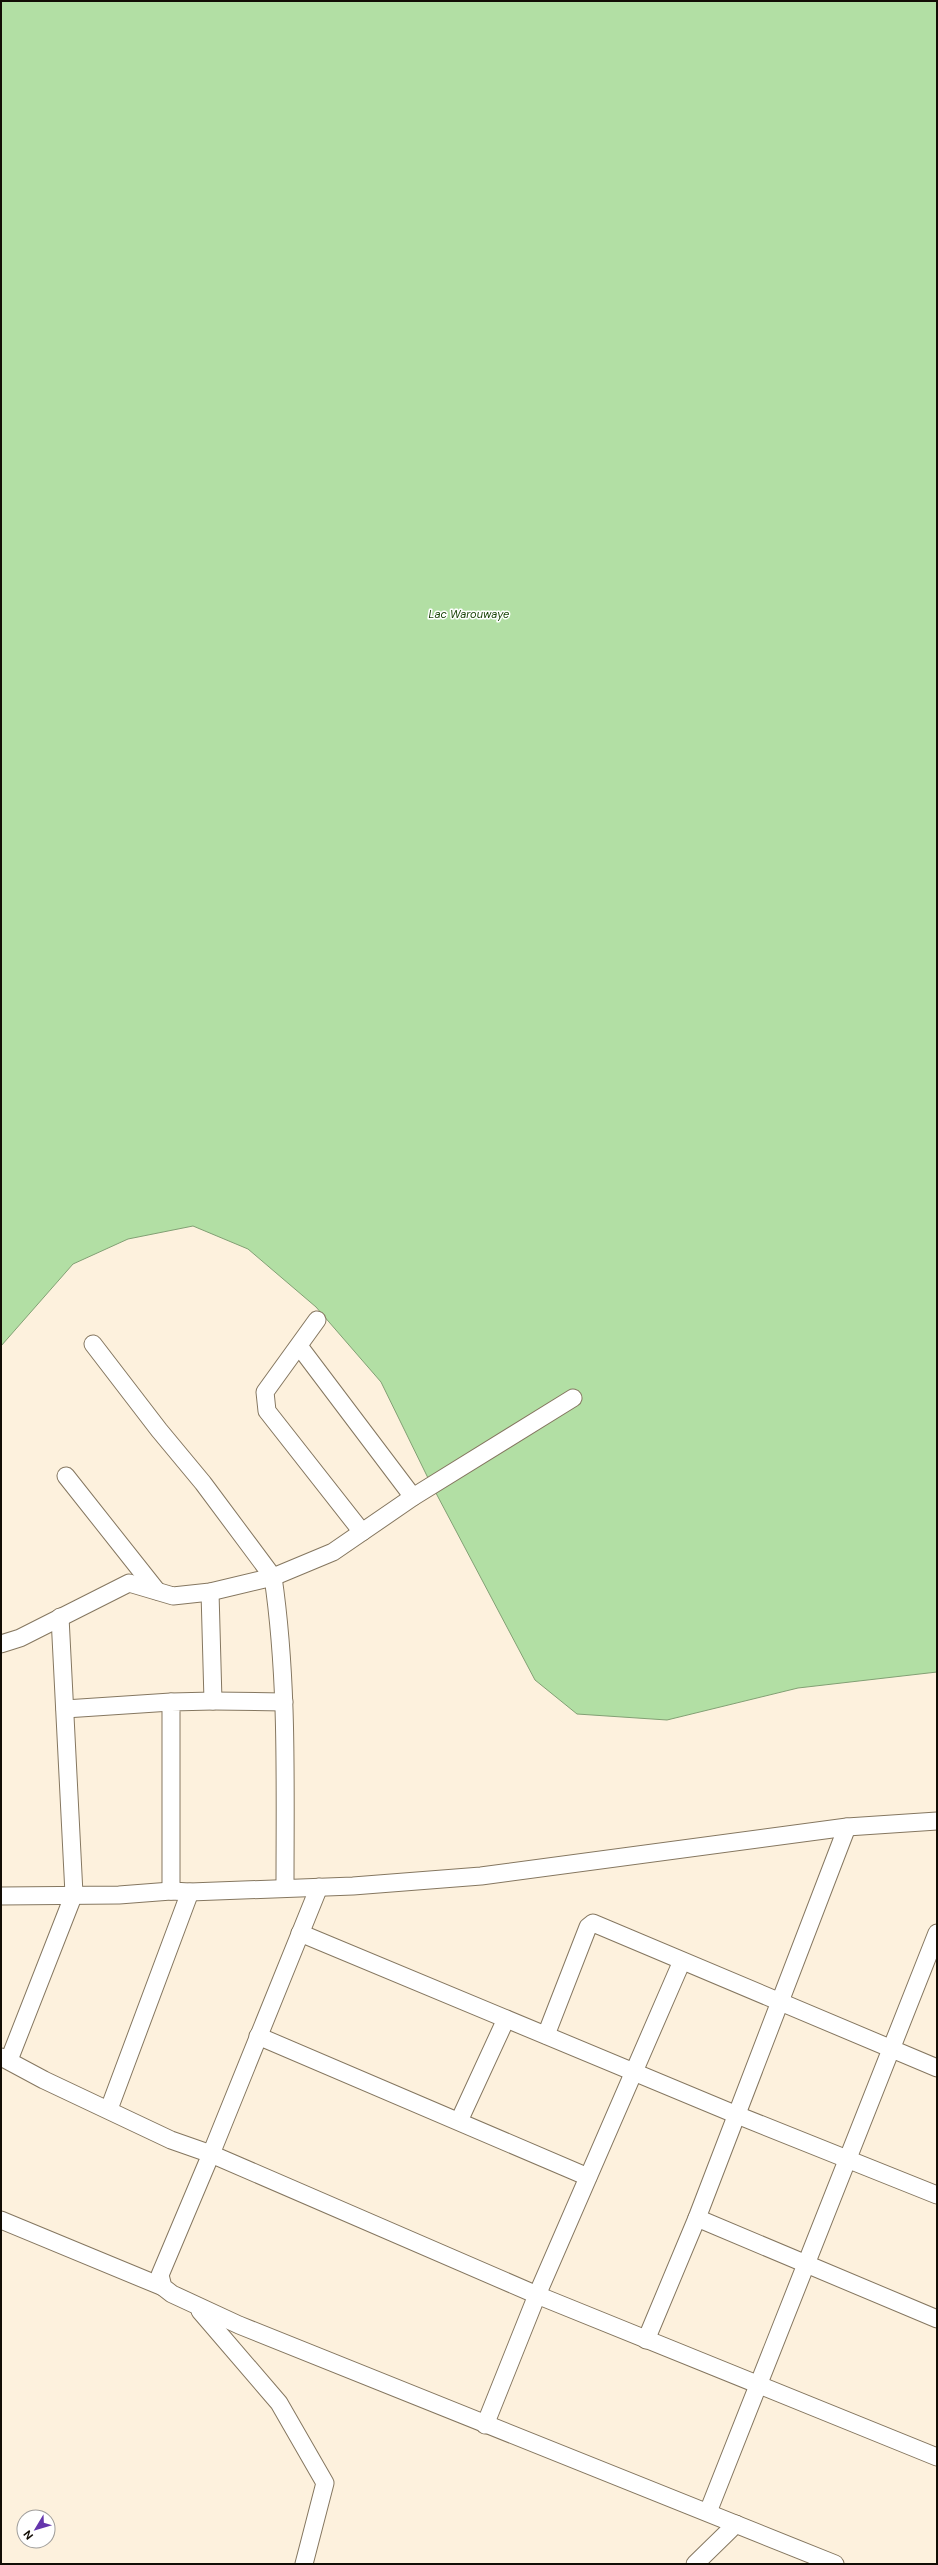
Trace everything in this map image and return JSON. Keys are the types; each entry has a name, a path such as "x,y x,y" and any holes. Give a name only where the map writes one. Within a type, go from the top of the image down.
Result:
{"street":[{"path":"317,1320 266,1392 267,1411 362,1532"},
{"path":"93,1344 159,1430 203,1483 273,1577 281,1632 286,1746 285,1888"},
{"path":"299,1346 413,1497"},
{"path":"1,1644 20,1638 129,1583 173,1596 210,1592 273,1577 334,1552 413,1497 573,1398"},
{"path":"66,1476 157,1592"},
{"path":"210,1592 213,1701"},
{"path":"60,1617 74,1894 5,2058 44,2080 109,2109 171,2140 211,2154 537,2295 937,2457"},
{"path":"64,1709 171,1702 284,1702"},
{"path":"171,1702 171,1890"},
{"path":"1,1896 74,1894 119,1895 171,1890 190,1892 319,1887 481,1876 846,1827 937,1821"},
{"path":"646,2340 697,2218 846,1827"},
{"path":"163,2287 160,2275 211,2154 319,1887"},
{"path":"109,2109 190,1892"},
{"path":"546,2035 588,1926 593,1923 937,2068"},
{"path":"300,1933 737,2115 848,2158 937,2195"},
{"path":"708,2512 937,1933"},
{"path":"485,2424 537,2295 682,1961"},
{"path":"459,2121 506,2019"},
{"path":"258,2036 588,2177"},
{"path":"697,2218 937,2319"},
{"path":"1,2220 163,2287 196,2306 239,2326 835,2564"},
{"path":"196,2306 279,2403 325,2483 304,2564"},
{"path":"695,2564 736,2524"}],"water":[{"name":"Lac Warouwaye","path":"1,1 937,1 937,1672 798,1688 667,1720 577,1714 535,1680 428,1478 381,1382 316,1307 248,1249 193,1226 128,1239 73,1264 1,1346"}]}
